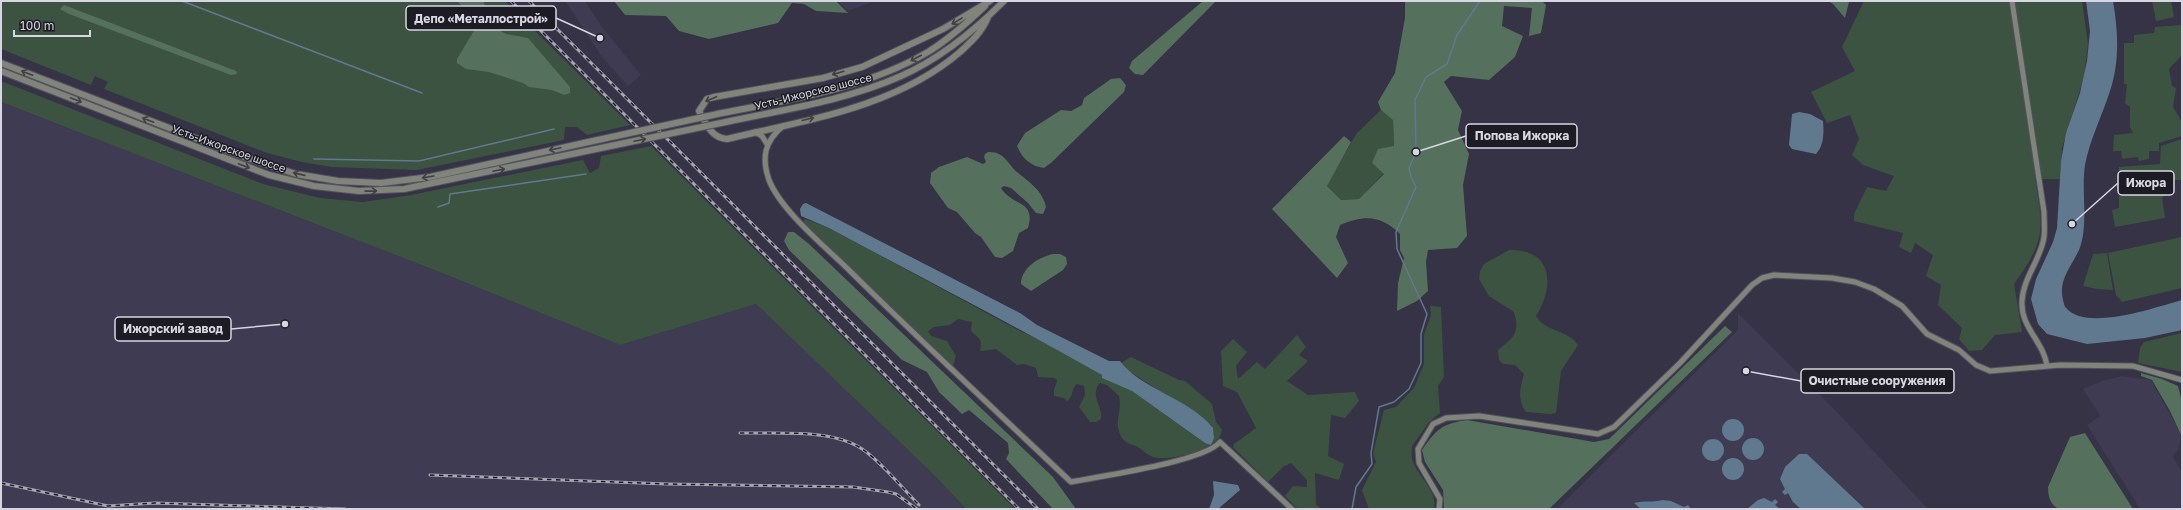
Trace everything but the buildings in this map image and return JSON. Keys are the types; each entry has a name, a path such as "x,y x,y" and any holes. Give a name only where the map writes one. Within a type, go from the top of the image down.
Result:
{"street":[{"name":"Усть-Ижорское шоссе","path":"1,62 247,158 296,174 338,181 381,183 430,177 831,90 867,80 928,52 949,38 991,1"},
{"path":"988,17 984,29 945,64 908,86 867,103 727,139 721,138 712,133 699,111 707,99 714,97 823,78 862,67 944,29 991,1"},
{"name":"Усть-Ижорское шоссе","path":"1,70 269,175 314,186 359,191 404,189 827,100 883,84 902,76 939,56 988,17 1004,1"},
{"path":"2012,1 2042,200 2044,237 2026,281 2022,302 2026,324 2046,355 2047,366"},
{"path":"785,125 772,135 767,144 766,167 769,179 776,193 800,222 932,352 1071,482 1186,458 1207,451 1220,442 1292,509"},
{"path":"755,132 762,136 767,144"},
{"path":"1439,509 1440,499 1419,463 1418,449 1433,424 1452,417 1479,416 1598,434 1605,432 1614,427 1680,363 1752,285 1768,276 1832,278 1855,282 1874,288 1902,306 1926,334 1959,350 1976,365 1990,371 2047,366 2133,366 2182,380"}],"shaded area":[{"path":"565,1 585,1 602,27 641,75 628,86 602,57"},
{"path":"837,1 875,1 848,11"},
{"path":"1,102 442,273 620,345 756,304 935,476 966,509 1,509"},
{"path":"1738,313 1837,412 1928,509 1557,509 1738,330"},
{"path":"2122,376 2151,380 2175,423 2181,437 2178,450 2173,456 2182,473 2182,509 2140,509 2087,425 2100,416 2083,389 2102,381"}],"green space":[{"path":"1,1 505,1 630,125 587,135 577,127 565,127 564,140 417,170 332,167 302,162 267,153 104,89 108,82 95,76 91,85 1,49"},
{"path":"457,1 483,1 494,27 506,34 528,38 570,87 570,93 564,95 552,90 529,87 523,83 489,72 466,69 457,63 457,59 475,29 467,11"},
{"path":"614,1 836,1 848,13 816,11 804,4 792,3 778,23 709,39 679,31 666,16 625,15"},
{"path":"1203,1 1216,1 1143,75 1135,74 1129,68 1132,61"},
{"path":"1405,1 1542,1 1546,5 1541,33 1529,36 1532,8 1504,6 1502,26 1523,36 1515,57 1489,80 1451,76 1444,82 1462,111 1458,130 1469,154 1463,185 1467,236 1457,248 1428,250 1426,262 1428,291 1417,301 1397,311 1398,283 1404,258 1400,250 1400,234 1393,228 1379,220 1365,218 1340,225 1336,237 1348,263 1337,278 1272,209 1344,136 1351,142 1327,186 1341,200 1359,199 1384,174 1372,163 1378,149 1394,146 1393,120 1381,110 1378,102 1395,73 1405,18"},
{"path":"1828,1 1849,2 1845,18 1833,4"},
{"path":"1864,1 2082,1 2088,44 2084,77 2062,148 2060,179 2035,179 2040,211 2040,235 2032,257 2014,284 2022,332 1995,335 1982,350 1969,351 1959,339 1962,328 1938,305 1941,285 1926,276 1933,255 1915,243 1911,253 1899,247 1903,233 1854,221 1854,214 1867,187 1886,191 1894,176 1863,165 1852,155 1859,139 1850,115 1827,123 1811,92 1855,71 1842,47"},
{"path":"2152,1 2171,1 2174,17 2156,21"},
{"path":"64,5 236,71 237,74 231,75 69,14 60,9"},
{"path":"2182,25 2182,55 2169,69 2172,86 2176,88 2173,107 2182,122 2182,136 2159,143 2159,151 2149,151 2149,159 2139,161 2138,157 2122,159 2121,151 2113,151 2114,135 2133,133 2130,127 2130,107 2125,103 2127,84 2124,84 2124,43 2134,43 2134,35 2154,33 2155,27"},
{"path":"1120,78 1126,85 1124,92 1052,162 1044,168 1027,161 1024,158 1017,146 1025,133 1061,110 1071,111 1082,105 1084,98 1111,79"},
{"path":"1,81 263,184 320,198 363,202 411,195 583,160 590,173 599,168 601,156 651,146 1015,509 966,509 935,476 756,304 620,345 442,273 1,102"},
{"path":"1381,110 1393,119 1394,147 1372,163 1384,173 1359,199 1341,200 1327,186 1334,171 1357,133"},
{"path":"2182,139 2182,180 2171,180 2169,191 2162,198 2165,218 2115,227 2112,210 2119,208 2119,167 2160,164 2161,146"},
{"path":"988,152 998,153 1005,158 1017,172 1031,183 1039,192 1046,207 1043,214 1036,213 1028,203 1011,188 1004,186 1001,188 1011,198 1026,208 1030,219 1028,228 1019,233 1013,251 1002,258 995,257 981,237 975,233 957,212 948,208 930,183 931,173 939,167 967,157 983,164 986,162 984,157 985,154"},
{"path":"805,219 829,228 1020,331 1057,348 1102,375 1103,378 1132,391 1205,443 1211,425 1129,371 1121,363 1131,357 1179,380 1185,381 1212,404 1216,422 1222,430 1219,437 1204,449 1193,453 1170,458 1153,457 1138,447 1125,442 1122,438 1118,427 1120,407 1119,396 1107,385 1100,383 1096,392 1101,419 1096,422 1090,422 1079,407 1085,395 1084,386 1077,384 1071,397 1067,401 1064,398 1054,396 1057,381 1055,378 1038,377 1036,368 1024,364 1017,365 996,349 980,350 981,343 978,337 971,331 972,322 958,319 950,325 934,327 928,331 931,336 947,341 956,356 953,366 805,227 803,222"},
{"path":"788,232 794,232 809,244 1053,477 1076,509 1053,509 1006,459 1009,453 1008,443 969,410 962,414 939,392 927,372 902,360 789,250 784,241"},
{"path":"2182,237 2182,288 2122,302 2116,295 2108,253"},
{"path":"1509,250 1524,251 1534,256 1542,263 1546,271 1546,293 1536,316 1545,325 1568,336 1578,345 1561,371 1556,413 1526,412 1520,398 1524,374 1515,365 1503,364 1499,360 1498,350 1512,338 1516,330 1516,319 1514,312 1489,296 1479,279 1480,271 1484,264"},
{"path":"2107,253 2113,290 2083,286 2093,254"},
{"path":"1053,254 1060,254 1066,257 1067,264 1063,270 1031,291 1021,284 1027,268 1042,258"},
{"path":"1430,306 1441,307 1444,377 1438,386 1440,413 1429,422 1412,446 1412,460 1431,490 1434,509 1369,509 1362,490 1376,462 1373,453 1384,410 1396,407 1414,388 1424,364 1424,335 1431,315"},
{"path":"1725,326 1732,332 1549,509 1444,509 1443,490 1425,462 1422,450 1440,429 1451,423 1467,420 1594,442 1609,439"},
{"path":"2182,333 2182,372 2138,363 2140,348 2144,342"},
{"path":"1297,335 1306,347 1299,355 1308,361 1287,381 1308,395 1355,392 1359,401 1345,418 1331,415 1328,456 1344,464 1339,480 1315,473 1316,505 1322,509 1298,509 1285,496 1293,486 1307,487 1307,480 1291,463 1283,467 1268,482 1233,447 1234,444 1256,428 1237,392 1223,386 1221,351 1233,339 1247,352 1236,366 1238,379 1257,362 1265,369"},
{"path":"2141,373 2162,379 2178,386 2182,402 2182,437 2170,411 2152,380 2141,376"},
{"path":"2085,433 2133,509 2059,509 2053,505 2049,497 2048,487 2070,437"}],"water":[{"path":"2086,1 2113,1 2117,35 2117,57 2110,91 2087,155 2084,175 2084,230 2079,250 2066,274 2062,286 2064,305 2076,315 2089,318 2105,318 2122,316 2182,300 2182,330 2145,338 2087,344 2047,334 2038,324 2031,299 2036,279 2053,242 2057,228 2061,161 2066,133 2080,93 2087,61 2090,31"},
{"path":"1799,112 1810,114 1823,121 1822,143 1816,154 1792,149 1789,145 1792,114"},
{"path":"806,203 1020,313 1037,325 1109,361 1120,361 1129,371 1140,379 1179,401 1203,418 1213,428 1214,438 1211,445 1205,443 1132,391 1102,378 1102,375 1000,319 829,228 801,216 800,209 803,204"},
{"path":"1733,419 1741,422 1744,430 1741,438 1733,441 1725,438 1722,430 1725,422"},
{"path":"1753,438 1761,441 1764,449 1761,457 1753,460 1745,457 1742,449 1745,441"},
{"path":"1713,439 1721,442 1724,450 1721,458 1713,461 1705,458 1702,450 1705,442"},
{"path":"1799,454 1807,454 1865,509 1801,509 1793,502 1788,493 1785,495 1782,492 1785,489 1780,479 1785,467"},
{"path":"1733,458 1741,461 1744,469 1741,477 1733,480 1725,477 1722,469 1725,461"},
{"path":"1213,481 1238,485 1240,490 1218,509 1209,509 1214,495"},
{"path":"1764,498 1772,502 1775,499 1778,502 1775,505 1780,509 1747,509 1758,500"},
{"path":"1663,500 1671,501 1684,507 1688,505 1691,509 1641,509 1634,503"}],"waterway":[{"path":"182,1 422,93"},
{"path":"1352,509 1356,487 1372,464 1371,453 1379,407 1394,402 1409,389 1421,363 1421,334 1427,314 1397,249 1396,232 1416,187 1411,177 1409,168 1416,152 1415,100 1426,77 1447,64 1457,35 1480,1"},
{"path":"314,159 419,161 554,129"},
{"path":"438,207 449,203 450,194 586,174"}],"railway":[{"path":"511,1 1019,509"},
{"path":"529,1 1038,509"},
{"path":"740,433 822,435 853,444 865,451 879,463 919,505"},
{"path":"430,475 667,484 853,487 896,494 917,509"},
{"path":"1,483 108,506 155,503 345,509"}],"place":[{"name":"Депо «Металлострой»","path":"600,38"},
{"name":"Попова Ижорка","path":"1416,152"},
{"name":"Ижора","path":"2072,224"},
{"name":"Ижорский завод","path":"285,324"},
{"name":"Очистные сооружения","path":"1746,371"}]}
